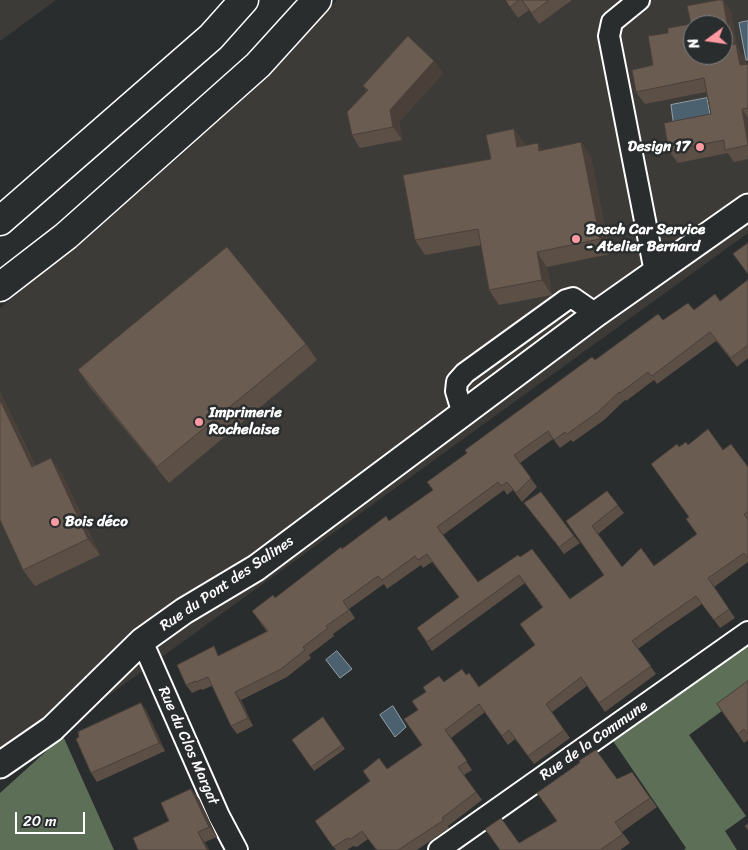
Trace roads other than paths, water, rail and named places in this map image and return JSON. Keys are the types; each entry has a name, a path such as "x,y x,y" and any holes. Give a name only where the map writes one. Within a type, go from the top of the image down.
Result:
{"highway":[{"path":"0,221 211,37 244,0"},
{"path":"0,287 66,236 258,65 317,0"}],"street":[{"path":"639,0 612,22 609,36 656,272"},
{"name":"Rue du Pont des Salines","path":"0,765 52,729 142,641 184,611 256,568 596,314 748,207"},
{"name":"Rue de la Commune","path":"440,850 748,632"},
{"name":"Rue du Clos Margat","path":"142,641 237,850"}],"water":[{"path":"748,21 748,60 746,60 739,23"},
{"path":"707,98 711,120 674,127 671,105"},
{"path":"337,651 352,669 340,678 326,660"},
{"path":"393,706 406,727 395,737 380,715"}],"place":[{"name":"Design 17","path":"700,147"},
{"name":"Bosch Car Service - Atelier Bernard","path":"576,239"},
{"name":"Imprimerie Rochelaise","path":"199,422"},
{"name":"Bois déco","path":"55,522"}]}
